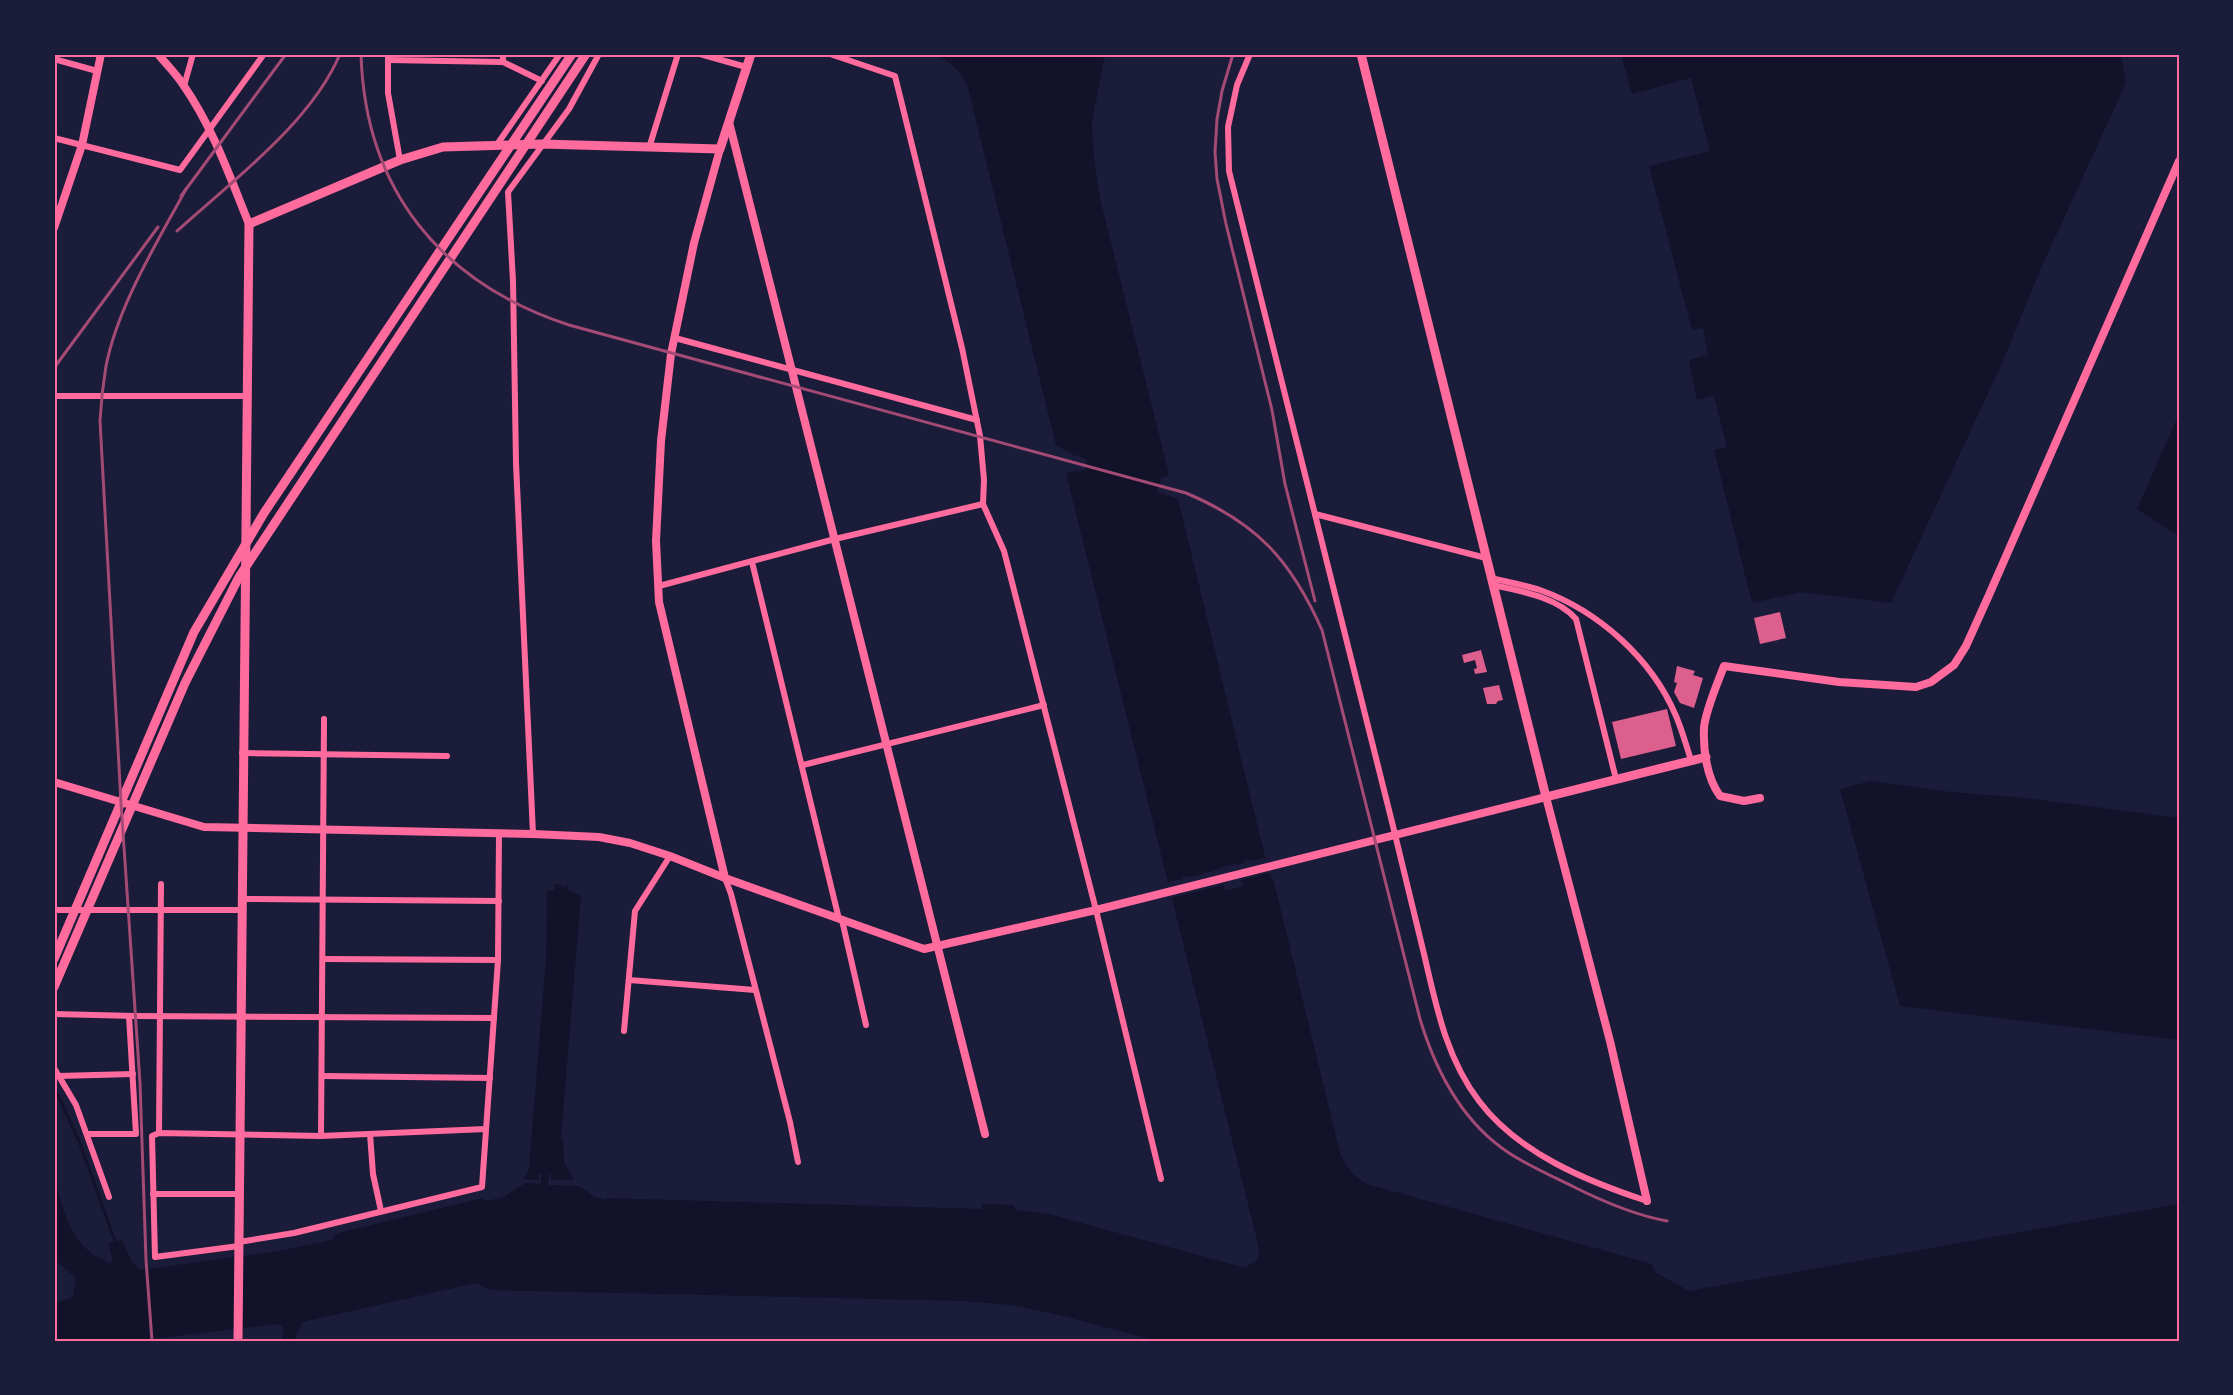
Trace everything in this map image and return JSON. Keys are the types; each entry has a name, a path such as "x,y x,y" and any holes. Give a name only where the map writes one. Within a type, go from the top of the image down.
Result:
{"main road":[{"path":"54,959 194,632 264,513 572,54"},
{"path":"238,1338 249,224 400,160 443,147 542,144 720,149 751,54"},
{"path":"1361,54 1546,797 1706,757"},
{"path":"54,987 185,683 239,577 585,56"}],"street":[{"path":"54,228 82,145 101,54"},
{"path":"158,54 184,86 210,131 233,180 249,224"},
{"path":"184,86 193,54"},
{"path":"54,138 180,170 264,54"},
{"path":"503,54 503,62"},
{"path":"496,146 560,54"},
{"path":"533,834 516,463 513,281 508,192 569,109 599,54"},
{"path":"649,147 678,54"},
{"path":"700,54 746,67"},
{"path":"830,54 895,76 962,348 977,420 984,480 983,504 1004,551 1096,910 1161,1179"},
{"path":"1250,54 1237,85 1228,127 1229,171 1442,1026 1451,1051 1477,1099 1510,1135 1532,1150 1620,1192 1647,1201"},
{"path":"400,160 388,93 388,57 503,62 542,81"},
{"path":"54,59 97,71"},
{"path":"729,122 985,1134"},
{"path":"720,149 694,243 666,390 656,541 659,602 725,878 790,1122 798,1162"},
{"path":"1760,798 1744,801 1720,796 1713,786 1706,757 1704,727 1724,666 1839,682 1916,687 1931,682 1954,665 1966,646 1989,595 2179,161"},
{"path":"675,338 977,420"},
{"path":"54,396 246,396"},
{"path":"659,586 835,539 983,504"},
{"path":"1315,514 1486,558"},
{"path":"752,562 866,1025"},
{"path":"1492,582 1531,587 1559,598 1580,609 1620,638 1641,661 1666,698 1675,715 1691,760"},
{"path":"1492,582 1540,598 1568,611 1576,619 1616,778"},
{"path":"803,765 887,746 1044,705"},
{"path":"321,1136 324,719"},
{"path":"242,753 447,756"},
{"path":"54,782 204,827 599,837 630,843 670,856 924,949 1096,910 1546,797 1610,1041 1647,1201"},
{"path":"486,1129 321,1136 159,1133 152,1136 155,1257 239,1246 482,1187 498,960 499,834"},
{"path":"624,1031 635,911 670,856"},
{"path":"159,1133 161,884"},
{"path":"243,899 499,901"},
{"path":"54,910 243,910"},
{"path":"323,958 498,960"},
{"path":"629,980 755,990"},
{"path":"54,1014 494,1018"},
{"path":"88,1134 136,1134 129,1016"},
{"path":"54,1068 88,1134 109,1197"},
{"path":"58,1076 133,1074"},
{"path":"322,1076 490,1077"},
{"path":"370,1134 373,1174 381,1212"},
{"path":"153,1194 239,1194"}],"shaded area":[{"path":"934,54 1105,54 1092,122 1094,159 1100,199 1169,475 1161,478 1157,492 1178,499 1340,1153 1354,1175 1367,1184 1652,1264 1655,1272 1689,1291 2179,1204 2179,1341 1158,1341 1012,1305 964,1301 490,1290 476,1283 302,1322 294,1341 280,1341 284,1332 283,1327 279,1324 132,1341 54,1341 54,1303 73,1297 76,1278 54,1259 54,1178 66,1217 77,1239 96,1256 110,1263 113,1260 108,1244 122,1240 131,1261 140,1270 280,1251 331,1240 338,1233 483,1198 486,1201 504,1197 525,1183 540,1184 542,1174 539,1174 539,1180 524,1179 529,1168 546,959 547,890 554,890 555,884 561,884 563,887 567,885 566,889 581,896 561,1138 563,1139 564,1162 574,1180 551,1180 551,1174 549,1174 548,1185 580,1186 594,1197 605,1200 605,1198 981,1209 982,1204 1014,1205 1015,1210 1049,1214 1242,1267 1258,1259 1259,1250 1255,1232 1066,473 1085,470 1087,460 1056,445 968,88 955,67","holes":["1237,863 1243,886 1225,891 1219,868"]},
{"path":"1621,54 2121,54 2126,83 2041,268 2002,363 1891,603 1801,592 1752,603 1714,450 1727,447 1714,396 1697,400 1689,360 1708,355 1703,328 1692,330 1649,166 1710,151 1691,78 1632,94"},
{"path":"2179,414 2179,534 2175,534 2137,509"},
{"path":"1871,781 2179,818 2179,1040 1900,1006 1840,789"}],"pier":[{"path":"1269,857 1272,872 1238,881 1235,866 1223,870 1226,884 1167,899 1164,883 1182,879 1183,876 1190,877 1244,863 1244,860 1250,859 1251,861"}],"building":[{"path":"1780,612 1786,638 1760,644 1754,618"},
{"path":"1481,650 1487,672 1475,674 1474,669 1477,668 1475,660 1464,663 1462,655"},
{"path":"1677,666 1695,671 1693,675 1703,678 1694,708 1680,703 1674,692 1677,683 1674,682"},
{"path":"1499,685 1503,700 1496,704 1487,704 1483,688"},
{"path":"1667,709 1676,746 1621,759 1612,722"}],"waterway":[{"path":"54,1087 79,1141 116,1244"}],"railway":[{"path":"181,196 286,54"},
{"path":"177,231 268,150 290,127 310,104 340,54"},
{"path":"361,54 366,103 377,148 395,188 418,225 448,257 483,284 523,307 569,325 1186,493 1233,517 1269,546 1298,583 1322,630 1420,1019 1434,1058 1453,1094 1464,1111 1492,1141 1517,1158 1608,1203 1631,1212 1667,1221"},
{"path":"1233,54 1222,91 1217,119 1215,152 1217,179 1272,410 1285,484 1315,601"},
{"path":"152,1341 146,1260 140,1083 121,803 100,421 106,366 119,320 151,253 186,189"},
{"path":"54,368 158,227"}]}
